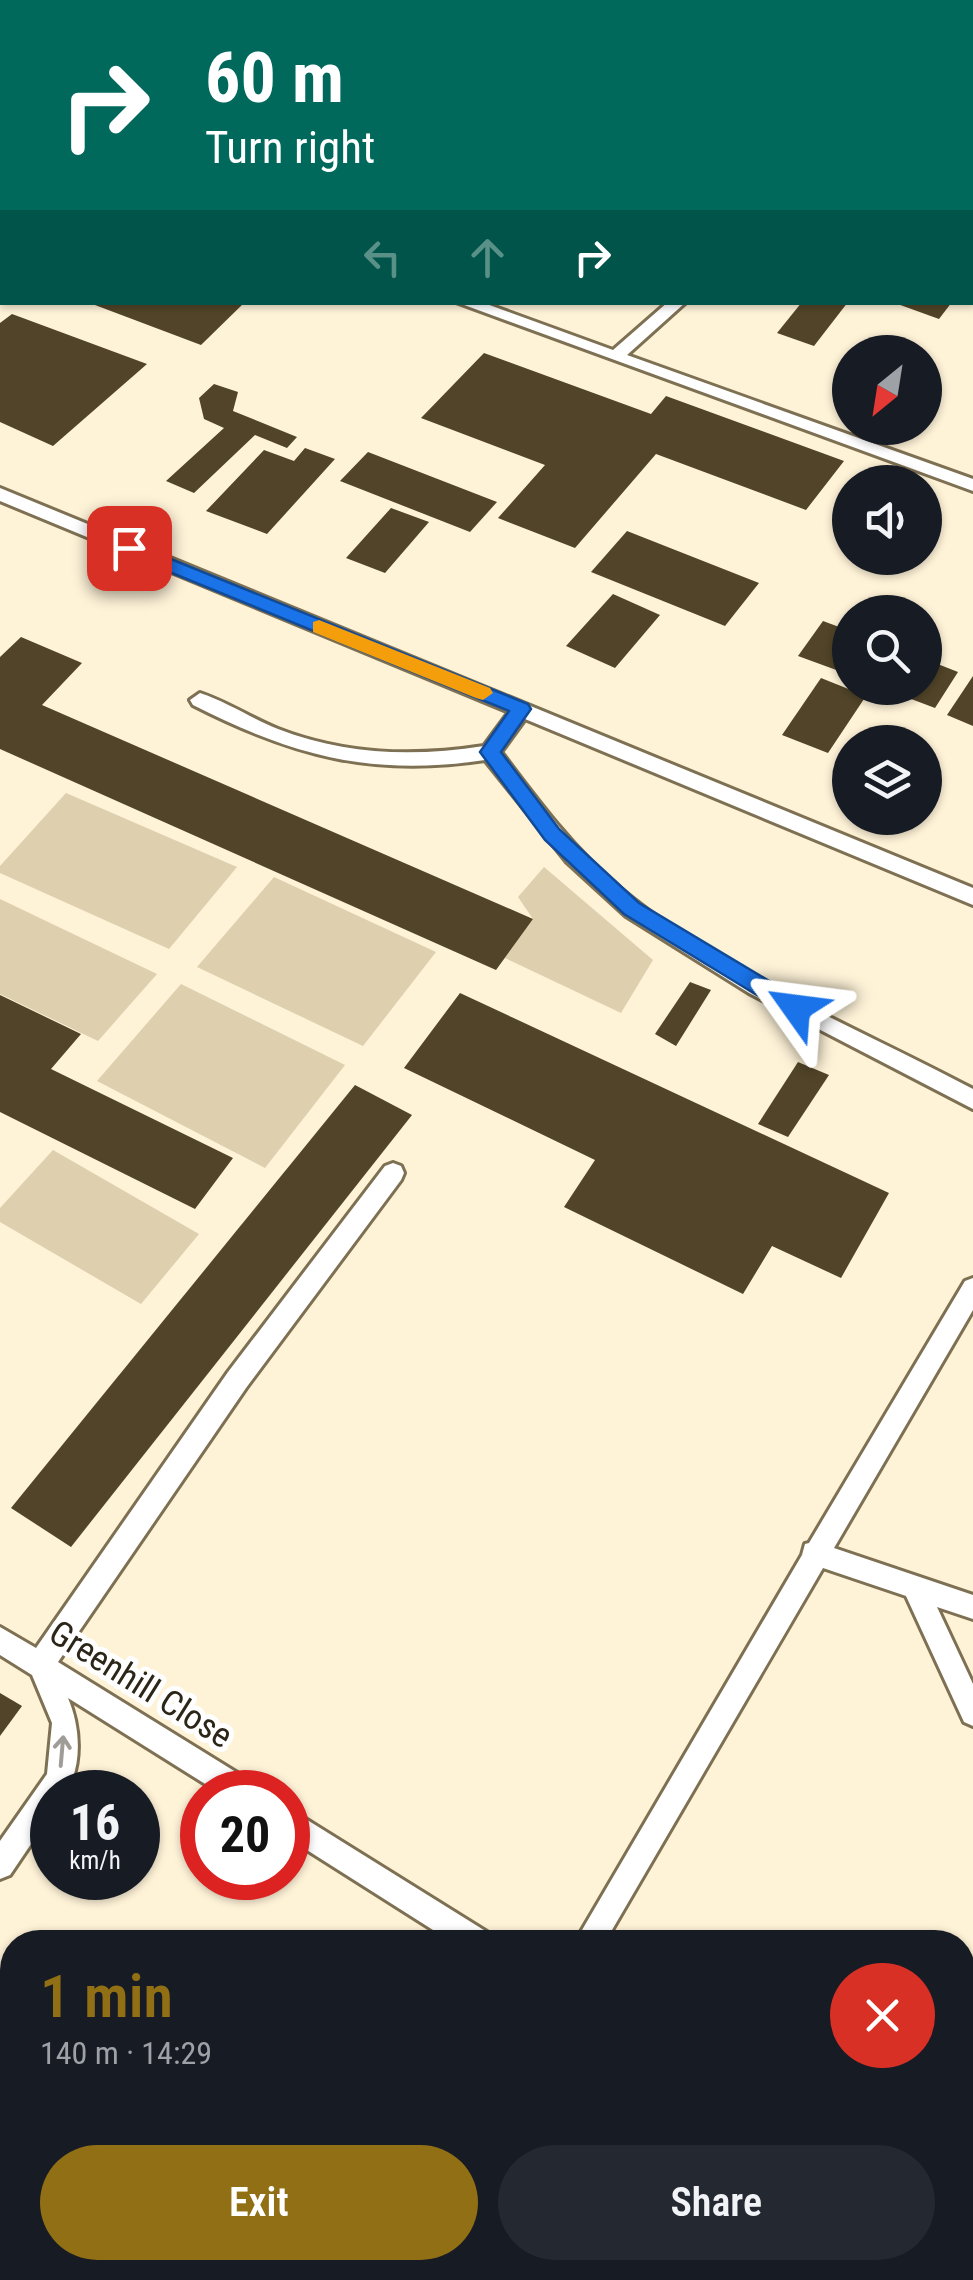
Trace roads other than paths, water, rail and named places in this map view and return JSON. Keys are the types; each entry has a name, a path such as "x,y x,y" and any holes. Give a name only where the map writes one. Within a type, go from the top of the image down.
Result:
{"lane":[{"path":"472,305 973,485"},
{"path":"615,357 675,305"},
{"path":"0,494 973,898"},
{"path":"200,700 256,730 313,749 378,762 436,762 490,752 522,709"},
{"path":"490,752 552,834 632,909 796,1008 973,1100"},
{"path":"0,1865 60,1778 64,1724 41,1664 237,1380 393,1173"},
{"path":"595,1930 814,1553 971,1294"},
{"path":"814,1553 973,1607"},
{"path":"914,1586 973,1713"},
{"name":"Greenhill Close","path":"0,1640 207,1770"},
{"path":"310,1836 458,1930"}]}
